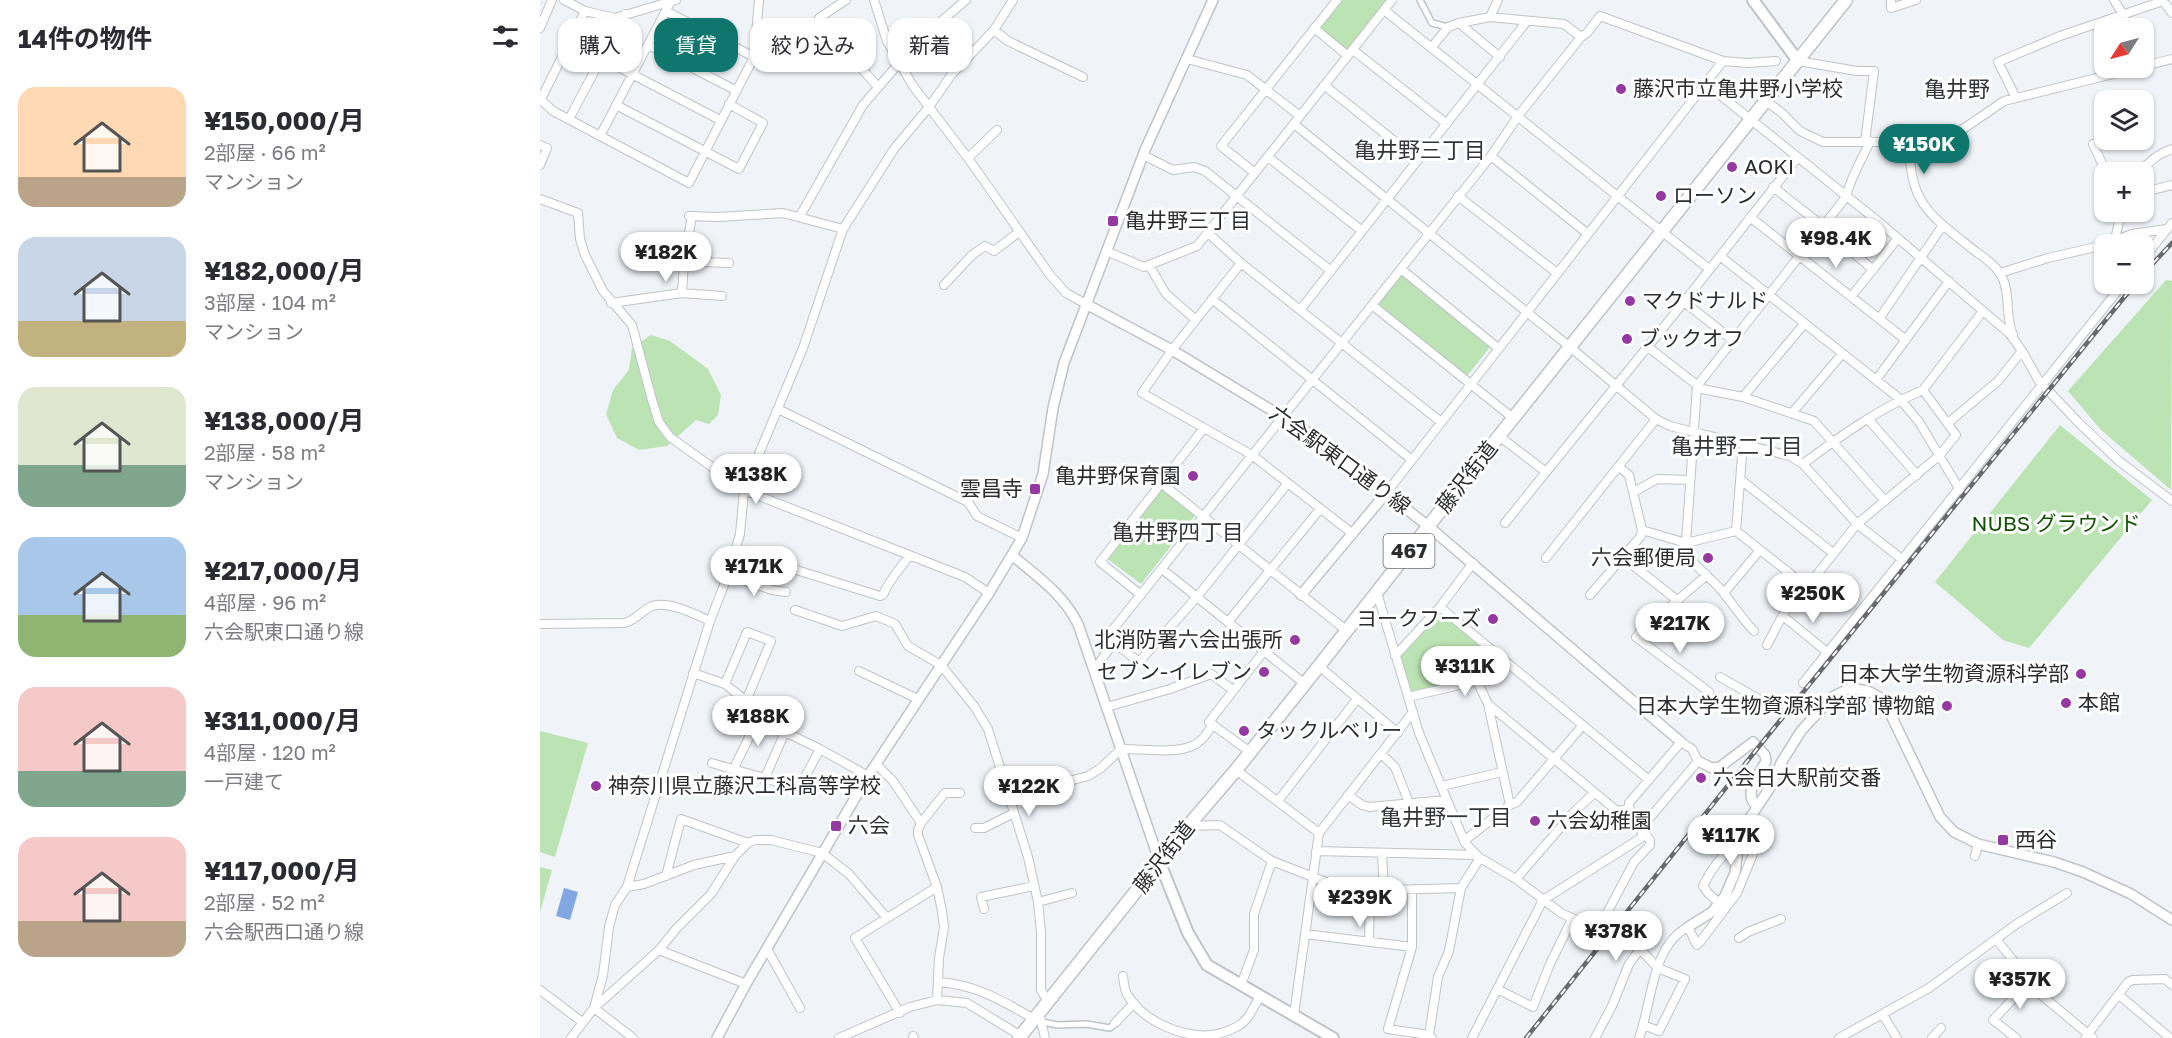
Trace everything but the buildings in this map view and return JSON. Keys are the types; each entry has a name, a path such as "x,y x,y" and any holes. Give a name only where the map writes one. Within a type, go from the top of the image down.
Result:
{"highway":[{"name":"藤沢街道","path":"1020,1037 1038,1018 1048,1002 1188,826 1320,666 1513,418 1846,0"}],"main road":[{"path":"1753,0 1797,62"},
{"path":"1160,863 1188,933 1200,955 1212,969 1334,1038"}],"street":[{"path":"540,28 552,0"},
{"path":"564,0 585,11 615,18 674,1"},
{"path":"757,18 759,0"},
{"path":"846,0 819,18 821,26 831,34 878,87"},
{"path":"874,0 888,43"},
{"path":"945,18 966,0"},
{"path":"594,1008 603,975 609,927 615,905 627,886 710,621 729,575 740,534 744,490 802,348 843,229 894,149 929,107 952,74 994,30 1013,0"},
{"path":"717,1038 746,984 868,776 990,593 1022,538 1043,474 1053,408 1064,363 1143,155 1213,0"},
{"path":"1255,173 1221,146 1337,0"},
{"path":"1106,251 1144,267 1197,246 1392,0"},
{"path":"1420,0 1431,23 1448,27"},
{"path":"1490,17 1498,0"},
{"path":"1891,0 1891,8 1916,0"},
{"path":"2114,0 2124,16"},
{"path":"600,136 666,11 674,1"},
{"path":"2016,98 1998,62 2060,36 2163,1 2172,12"},
{"path":"1384,10 1710,269"},
{"path":"585,11 540,99 553,111 688,183 750,65"},
{"path":"666,11 750,55"},
{"path":"1288,483 1197,597 1139,662 1107,637 1491,156 1518,117 1581,37 1600,16 1723,61 1748,63 1776,61"},
{"path":"1431,48 1448,27 1459,22 1490,17 1564,24 1581,37"},
{"path":"1300,310 1527,21"},
{"path":"1459,22 1500,57"},
{"path":"1314,28 1447,124"},
{"path":"994,30 1017,45 1083,76"},
{"path":"648,45 737,91"},
{"path":"1186,59 1247,75 1300,116"},
{"path":"2154,64 2172,59"},
{"path":"1301,595 1387,492 1723,61"},
{"path":"1754,631 1734,610 1724,593 1692,563 1683,550 1686,543 1697,386 1801,257 1846,197 1849,183 1855,175 1867,142 1874,71 1857,71 1797,62"},
{"path":"569,118 594,72"},
{"path":"628,72 720,120"},
{"path":"800,216 863,105 891,72"},
{"path":"905,72 1050,275 1066,293 1086,304"},
{"path":"1910,152 1928,149 1963,129 1996,105 2097,78"},
{"path":"1705,83 1921,257 2016,342"},
{"path":"1324,85 1418,160"},
{"path":"1766,100 1782,112 1800,131 1823,142 1867,142 1910,146 1912,184 1927,211 2000,273 2006,291 2011,329 2016,342 2043,385 2119,462 2172,501"},
{"path":"616,105 739,169 763,123 729,104"},
{"path":"1294,124 1526,313 1570,346 1656,419 1670,426 1790,456 1803,464 1857,524 1902,560"},
{"path":"968,158 997,130"},
{"path":"2092,144 2101,162"},
{"path":"540,145 548,148 540,165"},
{"path":"2150,162 2172,149"},
{"path":"1143,155 1173,170 1200,168 1331,271"},
{"path":"1491,156 1588,234"},
{"path":"1268,157 1362,231"},
{"path":"1505,523 1617,386 1798,157"},
{"path":"2154,190 2172,185"},
{"path":"1773,187 1873,270"},
{"path":"1458,196 1557,273"},
{"path":"540,199 578,213 580,239 585,255 611,303 632,325 659,422 670,436 744,490 964,577 990,593"},
{"path":"682,294 690,216 718,217 783,213 843,229"},
{"path":"1750,217 1906,340"},
{"path":"1879,319 1943,225"},
{"path":"2132,234 2169,226"},
{"path":"2154,245 2169,226"},
{"path":"944,285 972,255 985,246 994,251 1019,232"},
{"path":"1208,233 1241,263 1441,422"},
{"path":"1851,297 1898,238"},
{"path":"2000,273 2048,258 2094,248"},
{"path":"1720,256 1900,399 1919,422 1960,490"},
{"path":"644,260 729,263"},
{"path":"1241,263 1172,350 1142,393 1251,455 1353,534"},
{"path":"1149,266 1166,294 1196,320"},
{"path":"1401,269 1498,348"},
{"path":"1876,380 1949,281"},
{"path":"611,303 682,294 722,296"},
{"path":"1803,682 1960,490 2115,294"},
{"path":"1212,299 1412,460"},
{"path":"1684,302 1734,341"},
{"name":"六会駅東口通り線","path":"1086,304 1172,350 1314,436 1387,492 1473,563 1682,742"},
{"path":"1372,305 1513,418"},
{"path":"1803,464 1833,441 1900,399 1923,390 1983,311"},
{"path":"1743,397 1804,324"},
{"path":"1648,347 1697,386 1713,392 1743,397 1814,421 1885,501"},
{"path":"1948,423 1998,381 2022,351"},
{"path":"1792,413 1842,354"},
{"path":"1767,645 1800,592 1807,587 1857,524 1940,455 1956,435 1923,390"},
{"path":"778,409 968,502 977,516 1022,538"},
{"path":"1546,558 1656,419"},
{"path":"1868,419 1917,475"},
{"path":"1141,595 1100,562 1204,428"},
{"path":"1499,436 1546,472"},
{"path":"1736,531 1743,444"},
{"path":"1590,595 1641,536 1642,530 1629,475 1619,467"},
{"path":"1634,492 1657,479 1690,480"},
{"path":"1741,480 1833,553"},
{"path":"1161,483 1347,631"},
{"path":"1228,622 1320,509"},
{"path":"1642,530 1686,543 1736,531"},
{"path":"1736,531 1807,587"},
{"path":"1724,593 1760,550"},
{"path":"790,568 880,596 884,595 889,581 909,556"},
{"path":"1013,556 1066,603 1078,624 1160,863"},
{"path":"1624,558 1678,601"},
{"path":"1395,656 1440,607 1473,563"},
{"path":"1162,570 1305,684"},
{"path":"729,575 772,590 786,592"},
{"path":"1707,575 1637,635 1709,692"},
{"path":"1377,593 1413,712 1464,841 1478,856 1516,879 1561,913 1598,930 1634,862 1650,845 1644,827 1630,814 1629,803 1682,742 1692,749 1698,760 1712,768 1720,767 1753,742 1765,755 1766,761 1750,793 1751,801 1757,806"},
{"path":"540,624 625,623 632,621 649,607 661,605 687,611 710,621"},
{"path":"1440,607 1648,780"},
{"path":"795,610 842,626 876,616 895,624 908,646 941,665 961,688 988,729 1010,797 1038,902 1041,932 1041,990 1048,1002"},
{"path":"1783,616 1827,652"},
{"path":"725,684 747,632 771,641 746,701"},
{"path":"1095,669 1114,642"},
{"path":"1250,752 1209,722 1264,651"},
{"path":"1408,697 1477,681 1498,657"},
{"path":"1320,666 1398,733"},
{"path":"859,671 918,699"},
{"path":"693,673 725,684 785,732 868,776"},
{"path":"1107,707 1170,689 1211,674 1233,690"},
{"path":"1720,677 1778,710"},
{"path":"1477,681 1488,704 1510,805"},
{"path":"1639,1038 1658,968 1675,935 1703,919 1725,896 1735,873 1740,832 1773,783 1781,764 1801,731 1832,697 1850,687 1868,690 1879,697 1888,710 1940,817 1954,832 1978,844 2031,856 2083,872 2132,894 2172,920"},
{"path":"1278,801 1357,699"},
{"path":"1488,704 1594,794 1617,811 1628,809"},
{"path":"1294,1015 1319,833 1413,712"},
{"path":"733,770 761,713"},
{"path":"1010,797 1088,776 1101,768 1121,749 1169,750 1195,745 1213,724"},
{"path":"1464,841 1517,802 1583,725"},
{"path":"764,780 785,732"},
{"path":"712,763 798,790 820,749"},
{"path":"1381,754 1395,767 1409,803"},
{"path":"1472,1038 1543,900 1641,838 1644,827 1698,760"},
{"path":"876,764 892,781 921,823"},
{"path":"1236,770 1319,833"},
{"path":"1442,786 1502,772"},
{"path":"937,1000 939,958 944,927 937,887 918,830 921,823 945,794 960,793"},
{"path":"1516,879 1573,813 1594,794"},
{"path":"1348,795 1362,805 1370,807 1447,800"},
{"path":"975,828 984,828 1014,813"},
{"path":"666,876 681,819 748,843"},
{"path":"1188,826 1220,825 1272,861 1349,891 1461,888"},
{"path":"571,1038 594,1008 659,950 676,929 711,894 735,856 748,843 762,838 822,853 849,874 887,918"},
{"path":"1719,903 1703,886 1708,875 1726,851 1737,842"},
{"path":"1975,856 1978,844"},
{"path":"1316,851 1478,856"},
{"path":"1382,853 1384,891"},
{"path":"1688,927 1696,945 1737,893 1753,854"},
{"path":"627,886 644,884 694,865 735,856"},
{"path":"1412,890 1412,947 1388,1029 1430,1037 1438,977 1449,951 1461,888 1478,856"},
{"path":"1241,985 1254,950 1254,914 1272,861"},
{"path":"984,909 981,897 1034,886"},
{"path":"900,1013 855,938 937,887"},
{"path":"1369,942 1370,891"},
{"path":"1038,902 1072,893"},
{"path":"1839,1038 1929,988 2027,917 2067,893"},
{"path":"1497,989 1533,1007 1550,964 1572,919"},
{"path":"1738,938 1781,919"},
{"path":"1305,934 1412,947"},
{"path":"1996,939 2029,982 2089,1037 2128,982 2165,980 2172,986"},
{"path":"1627,940 1640,949 1658,968 1685,979 1659,1031 1643,1025"},
{"path":"767,949 800,1008"},
{"path":"1594,1038 1612,1006 1629,964 1640,949"},
{"path":"659,950 746,984"},
{"path":"1123,976 1125,991 1134,1003 1162,1024 1183,1032 1208,1035 1226,1031 1243,1022 1260,996"},
{"path":"938,982 974,987 1038,1018 1058,1025 1086,1023 1110,1028 1134,1003"},
{"path":"2016,1038 1994,1020 2029,982"},
{"path":"540,990 582,1022"},
{"path":"2119,995 2170,1037"},
{"path":"844,1037 918,1004 937,1000 967,1003 1020,1037"},
{"path":"594,1008 633,1038"},
{"path":"1883,1015 1897,1038"},
{"path":"1038,1018 1045,1038"},
{"path":"1932,1038 1941,1029"}],"green space":[{"path":"1341,0 1388,0 1347,52 1318,29"},
{"path":"1398,273 1491,346 1467,376 1375,302"},
{"path":"2166,280 2172,281 2171,490 2100,429 2068,391"},
{"path":"651,335 670,341 708,369 721,395 718,415 709,424 696,420 667,446 639,450 617,438 606,414 613,390 629,370 632,348"},
{"name":"NUBS グラウンド","path":"2060,425 2152,500 2029,648 2003,640 1935,582"},
{"path":"1161,484 1197,513 1141,584 1105,557"},
{"path":"1438,609 1493,657 1475,677 1410,692 1399,657"},
{"path":"540,731 588,743 555,857 540,852"},
{"path":"540,867 552,870 540,912"}],"water":[{"path":"564,888 578,892 570,920 556,916"}],"railway":[{"path":"2154,262 2172,243"},
{"path":"1526,1038 1761,744 2127,294"}],"place":[{"name":"藤沢市立亀井野小学校","path":"1621,89"},
{"name":"AOKI","path":"1732,167"},
{"name":"ローソン","path":"1661,196"},
{"name":"亀井野三丁目","path":"1113,221"},
{"name":"マクドナルド","path":"1630,301"},
{"name":"ブックオフ","path":"1627,339"},
{"name":"亀井野保育園","path":"1193,476"},
{"name":"雲昌寺","path":"1035,489"},
{"name":"六会郵便局","path":"1708,558"},
{"name":"ヨークフーズ","path":"1493,619"},
{"name":"北消防署六会出張所","path":"1295,640"},
{"name":"セブン-イレブン","path":"1264,672"},
{"name":"日本大学生物資源科学部","path":"2081,674"},
{"name":"本館","path":"2066,703"},
{"name":"日本大学生物資源科学部 博物館","path":"1947,706"},
{"name":"タックルベリー","path":"1244,731"},
{"name":"六会日大駅前交番","path":"1701,778"},
{"name":"神奈川県立藤沢工科高等学校","path":"596,786"},
{"name":"六会幼稚園","path":"1535,821"},
{"name":"六会","path":"836,826"},
{"name":"西谷","path":"2003,840"}],"district":[{"name":"亀井野","path":"1957,89"},
{"name":"亀井野三丁目","path":"1420,150"},
{"name":"亀井野二丁目","path":"1737,446"},
{"name":"亀井野四丁目","path":"1178,532"},
{"name":"亀井野一丁目","path":"1446,817"}]}
